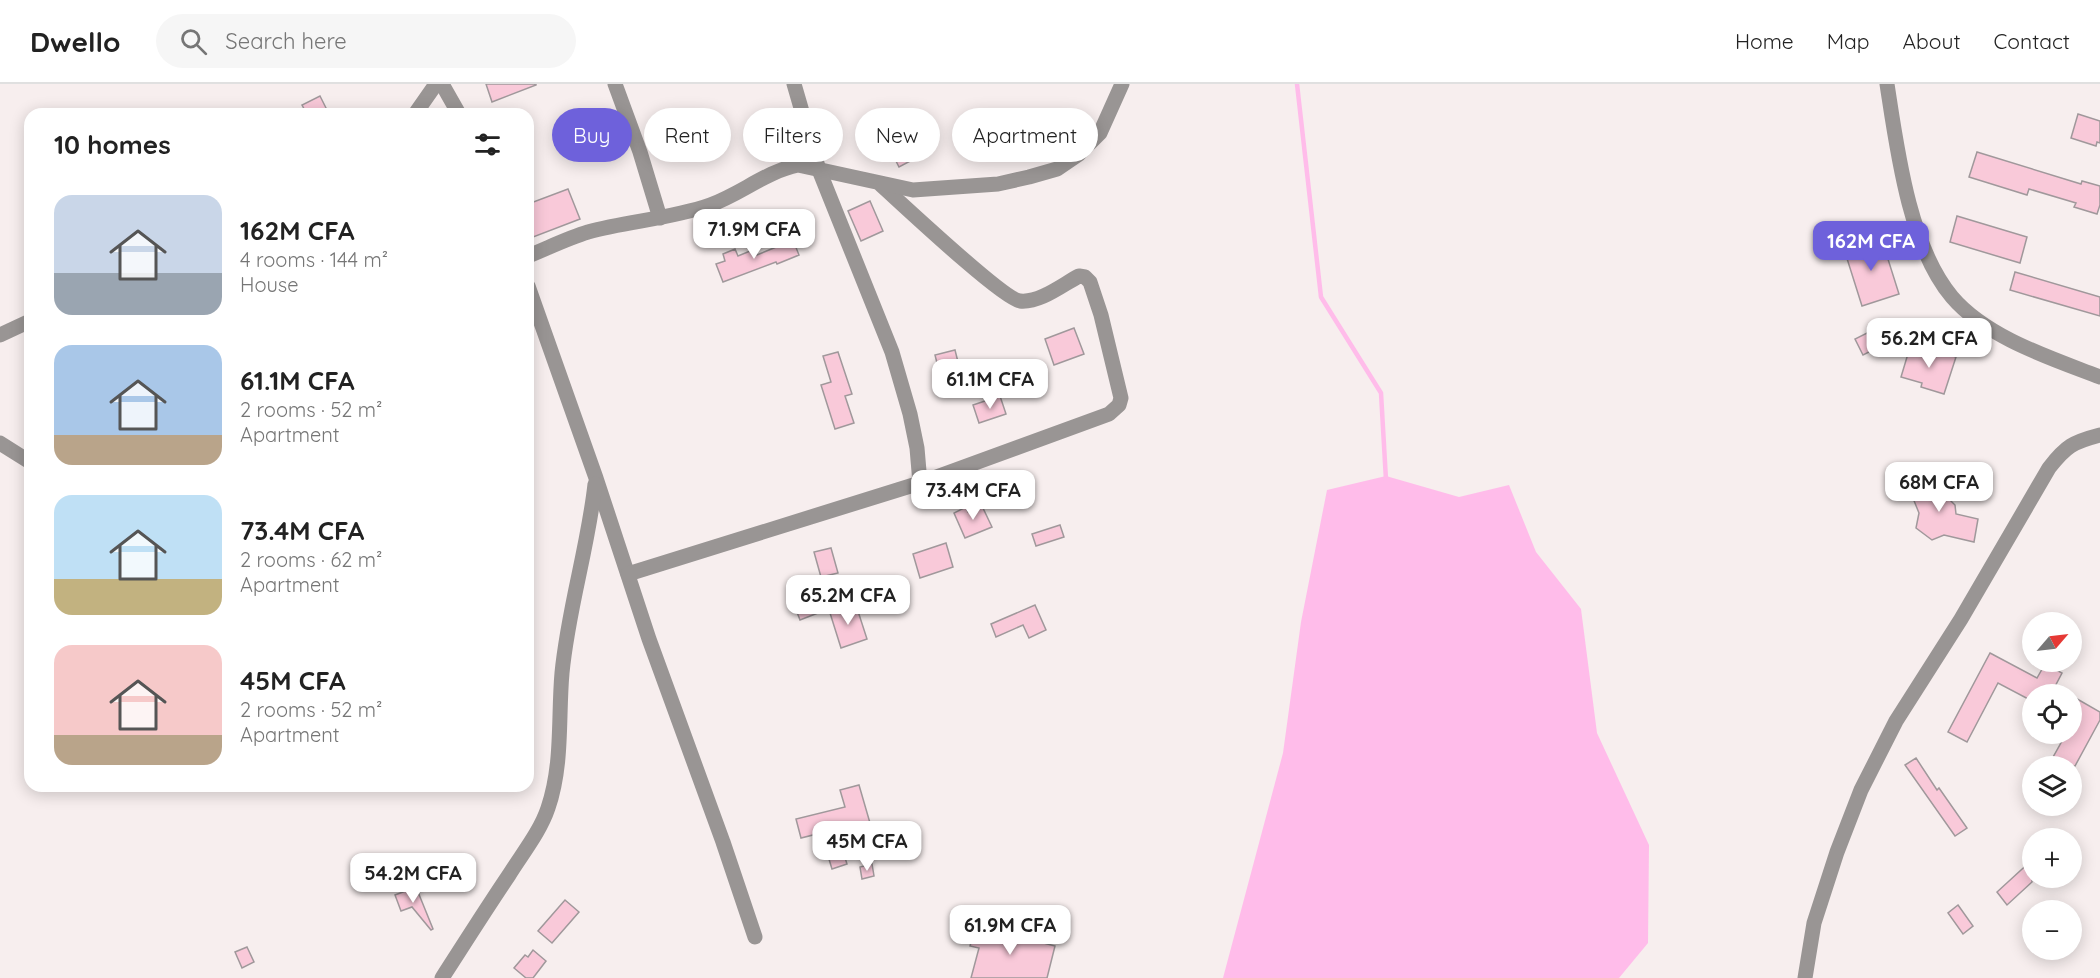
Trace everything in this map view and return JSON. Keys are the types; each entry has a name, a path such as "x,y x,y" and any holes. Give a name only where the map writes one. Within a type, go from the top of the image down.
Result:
{"street":[{"path":"419,108 436,84"},
{"path":"442,84 456,108"},
{"path":"615,84 640,152 660,218"},
{"path":"794,84 819,170 892,352 910,414 917,448 920,483"},
{"path":"534,254 587,232 660,218 712,204 779,169 798,165 913,190 998,184 1057,169 1078,154 1100,133 1122,84"},
{"path":"1887,84 1896,141 1914,222 1933,268 1952,297 1974,317 2007,339 2100,377"},
{"path":"628,574 920,483 1109,414 1119,405 1121,398 1101,315 1090,282 1085,277 1079,276 1038,298 1017,301 990,283 880,184"},
{"path":"534,303 596,478 649,639 755,937"},
{"path":"0,335 24,324"},
{"path":"1805,978 1814,923 1837,852 1861,790 1896,721 1961,619 2049,468 2064,449 2082,439 2100,435"},
{"path":"0,443 24,458"},
{"path":"442,978 532,840 548,809 559,747 562,673 576,581 592,512 596,478"}],"shaded area":[{"path":"1386,476 1459,497 1509,485 1536,552 1581,609 1597,733 1649,845 1648,943 1619,978 1223,978 1283,753 1301,622 1327,490"}],"building":[{"path":"486,84 536,84 536,85 492,102"},
{"path":"320,96 326,108 304,108 302,105"},
{"path":"2078,114 2100,121 2100,143 2097,142 2096,146 2071,138"},
{"path":"1977,152 2081,184 2082,181 2100,186 2100,205 2097,214 2074,207 2076,203 2029,189 2027,195 1969,177"},
{"path":"896,162 908,162 899,167"},
{"path":"568,189 580,219 534,237 534,202"},
{"path":"870,201 883,231 861,241 848,211"},
{"path":"1957,216 2027,237 2020,263 1950,242"},
{"path":"1881,237 1899,294 1862,306 1844,249"},
{"path":"793,240 799,255 723,282 716,264 725,261 723,254 735,249 738,256 755,249 757,255"},
{"path":"2015,272 2100,297 2100,316 2010,290"},
{"path":"1891,321 1899,337 1863,355 1855,339"},
{"path":"1074,328 1084,354 1054,365 1045,339"},
{"path":"1910,347 1936,355 1937,351 1956,357 1944,394 1921,387 1922,383 1901,377"},
{"path":"955,350 964,386 944,391 935,355"},
{"path":"838,352 852,394 845,396 854,423 835,429 821,385 831,382 823,356"},
{"path":"1000,396 1006,414 979,423 973,405"},
{"path":"1926,472 1936,497 1945,495 1955,505 1956,514 1978,519 1974,542 1944,535 1932,540 1916,528 1919,513 1906,481"},
{"path":"982,506 992,527 965,538 954,513 966,507 968,512"},
{"path":"1060,525 1064,537 1036,546 1032,534"},
{"path":"946,543 953,567 920,578 913,554"},
{"path":"831,548 838,573 821,577 814,552"},
{"path":"818,598 823,611 800,620 795,607"},
{"path":"856,605 867,639 841,648 830,613"},
{"path":"1035,605 1046,630 1029,638 1023,625 996,637 991,624"},
{"path":"1990,653 2037,678 2040,672 2062,673 2056,684 2022,684 2022,696 1998,683 1967,742 1948,732"},
{"path":"2082,702 2100,712 2100,720 2080,756 2054,756 2060,744 2082,744"},
{"path":"1916,758 1937,790 1939,788 1967,828 1955,836 1905,765"},
{"path":"859,785 870,823 837,832 847,864 832,869 821,833 801,838 796,819 845,807 840,790"},
{"path":"872,864 874,876 862,879 860,867"},
{"path":"2022,869 2022,888 2025,888 2007,905 1997,892"},
{"path":"416,887 433,929 431,930 412,907 401,911 395,895"},
{"path":"565,900 579,912 552,943 538,931"},
{"path":"1958,905 1973,926 1963,934 1948,913"},
{"path":"976,925 1055,946 1047,978 971,978 979,948 970,946"},
{"path":"247,947 254,962 242,968 235,952"},
{"path":"533,950 546,961 533,978 526,978 514,968 525,955 528,957"}],"waterway":[{"path":"1297,84 1321,297 1381,393 1386,480"}]}
